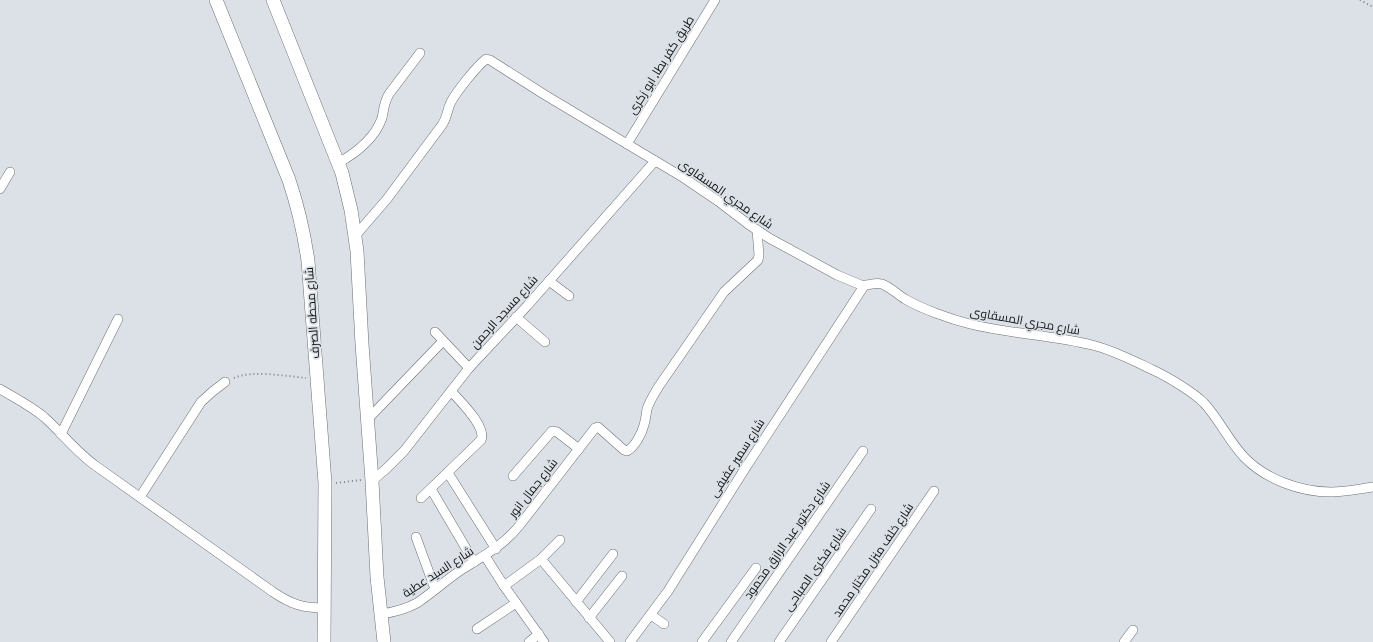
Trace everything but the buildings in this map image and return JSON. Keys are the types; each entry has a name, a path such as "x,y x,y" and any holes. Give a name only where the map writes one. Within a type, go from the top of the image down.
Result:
{"street":[{"name":"شارع محطه الصرف","path":"216,0 290,180 299,208 304,233 308,261 324,483 324,642"},
{"path":"273,0 338,162 349,198 357,251 367,420 368,480 384,642"},
{"name":"طريق كفر بطا, ابو زكرى","path":"627,144 715,0"},
{"path":"338,162 350,156 363,146 370,137 381,119 385,100 420,53"},
{"name":"شارع مجري المسقاوى","path":"355,236 387,199 437,132 446,119 451,102 478,66 486,59 501,66 545,95 656,161 718,201 757,230 784,247 837,275 864,286 875,283 882,284 905,299 922,307 968,324 1076,341 1107,349 1156,371 1198,398 1210,411 1243,456 1251,464 1273,478 1302,489 1317,492 1341,492 1373,487"},
{"name":"شارع مسجد الرحمن","path":"368,480 388,468 404,451 469,368 656,161"},
{"path":"0,189 10,172"},
{"name":"شارع جمال انور","path":"485,556 496,549 516,530 595,428 598,427 624,450 630,450 645,424 647,410 651,399 659,386 724,292 758,260 757,230"},
{"path":"549,281 569,296"},
{"name":"شارع سمير عفيفى","path":"630,642 668,591 750,460 864,286"},
{"path":"516,317 545,342"},
{"path":"61,434 118,319"},
{"path":"435,332 469,368"},
{"path":"367,420 443,340"},
{"path":"140,497 201,402 225,382"},
{"path":"0,389 31,407 87,460 284,599 295,604 324,608"},
{"path":"421,498 482,440 483,436 481,428 452,391"},
{"path":"513,476 552,432 557,432 579,449"},
{"name":"شارع دكتور عبد الرازق محمود","path":"730,642 863,451"},
{"path":"448,473 496,549"},
{"path":"431,489 474,562"},
{"name":"شارع خلف منزل مختار محمد","path":"831,642 934,491"},
{"name":"شارع فكرى الصباحى","path":"779,642 871,509"},
{"path":"416,537 435,589"},
{"path":"504,586 541,559 560,540"},
{"path":"576,602 613,554"},
{"path":"485,556 504,586 542,638 529,642"},
{"name":"شارع السيد عطية","path":"382,614 417,603 474,562 485,556"},
{"path":"541,559 610,642"},
{"path":"702,642 756,568"},
{"path":"589,618 622,576"},
{"path":"477,629 516,603"},
{"path":"651,615 664,624"},
{"path":"1124,642 1132,630"}],"path":[{"path":"1360,0 1373,7"},
{"path":"225,382 239,375 251,374 316,378"},
{"path":"337,483 368,480"}]}
